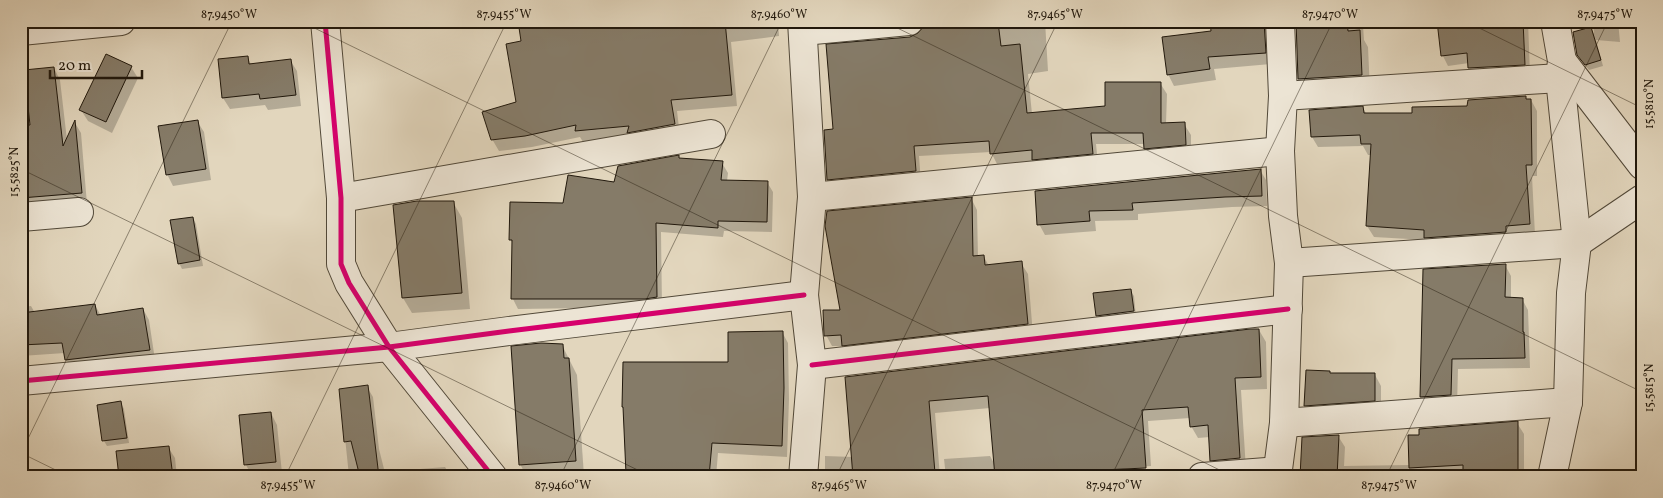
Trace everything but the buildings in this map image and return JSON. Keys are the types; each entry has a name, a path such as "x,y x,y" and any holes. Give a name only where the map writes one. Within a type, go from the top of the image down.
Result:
{"street":[{"path":"21,31 121,21"},
{"path":"326,21 341,198 341,264 349,283 389,347 493,477"},
{"path":"803,477 812,365 804,295 812,197 803,26 909,21"},
{"path":"1202,477 1278,474 1284,423 1289,263 1283,216 1280,151 1283,96 1280,21"},
{"path":"1552,477 1568,402 1572,293 1577,244 1555,21"},
{"path":"1283,96 1561,70"},
{"path":"1561,70 1642,165"},
{"path":"341,198 711,134"},
{"path":"812,197 1280,151"},
{"path":"1289,263 1577,244 1642,199"},
{"path":"21,218 79,212"},
{"path":"21,381 389,347 509,330 804,295"},
{"path":"812,365 1288,309"},
{"path":"1284,423 1568,402"}],"cycle path":[{"path":"325,21 341,198 341,264 349,283 389,347 493,477"},
{"path":"21,381 389,347 804,295"},
{"path":"812,365 1288,309"}]}
